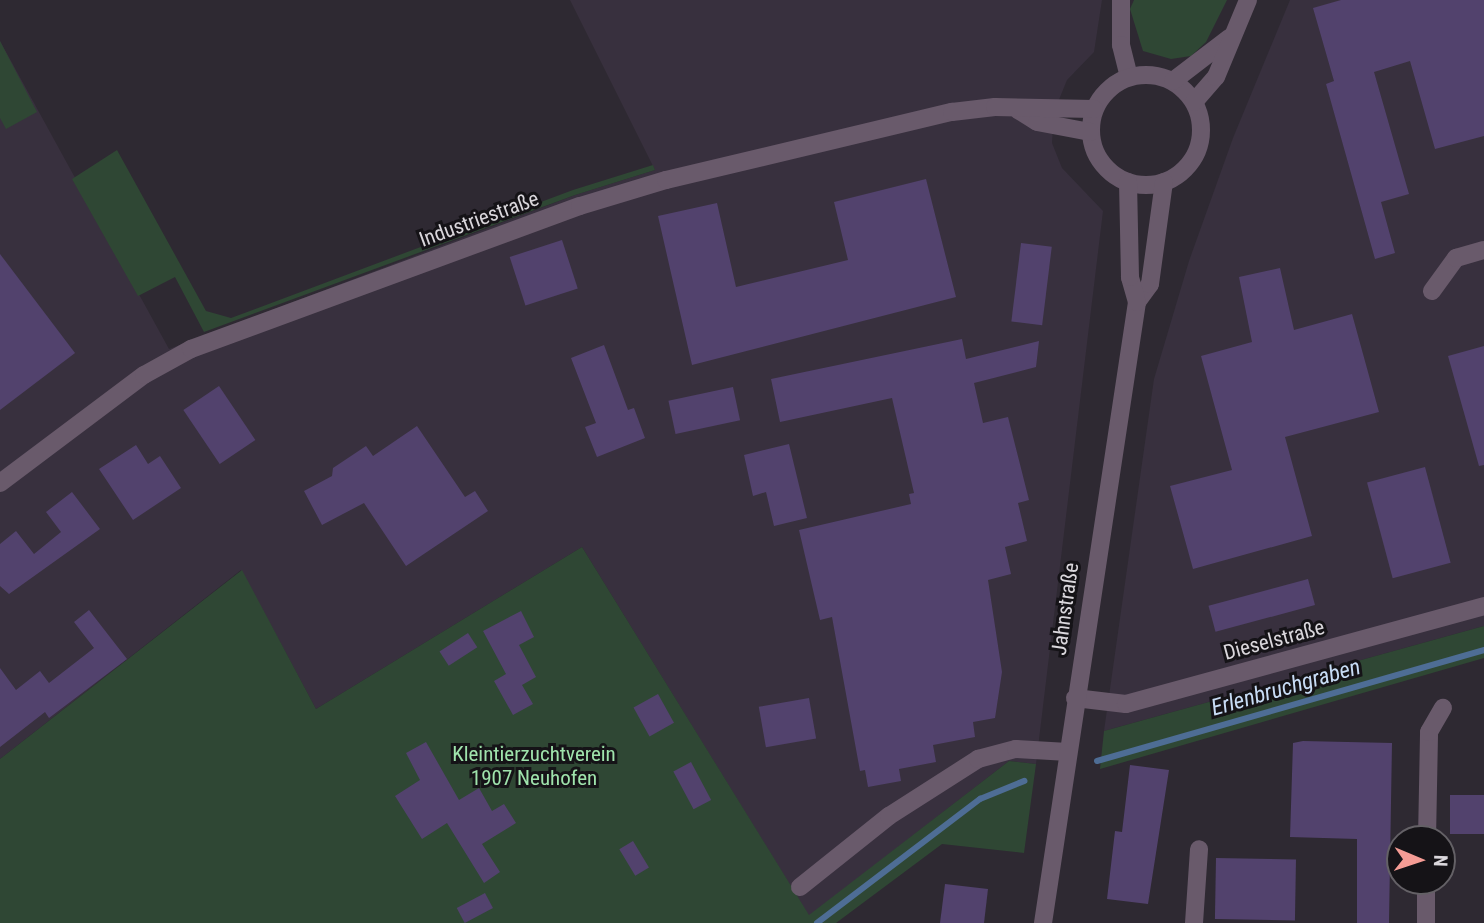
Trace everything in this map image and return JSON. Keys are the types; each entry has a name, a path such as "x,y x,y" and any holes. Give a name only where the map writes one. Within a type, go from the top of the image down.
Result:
{"street":[{"path":"1122,0 1121,34 1129,77"},
{"path":"1194,102 1216,77 1231,35 1248,0"},
{"path":"1173,82 1231,35"},
{"path":"1144,74 1173,82 1194,102 1200,117 1198,149 1190,163 1164,182 1128,183 1101,163 1090,132 1094,109 1114,84 1129,77 1144,74"},
{"name":"Industriestraße","path":"0,483 144,375 191,349 580,206 666,180 952,112 995,107 1018,110 1047,106 1094,109"},
{"name":"Industriestraße","path":"1018,110 1037,122 1090,132"},
{"name":"Jahnstraße","path":"1137,302 1150,284 1164,182"},
{"name":"Jahnstraße","path":"1043,923 1137,302 1130,277 1128,183"},
{"path":"1432,291 1456,258 1484,250"},
{"name":"Dieselstraße","path":"1075,698 1126,704 1484,606"},
{"path":"1427,825 1429,732 1443,708"},
{"path":"800,887 889,816 978,759 1016,749 1068,752"},
{"path":"1194,923 1199,849"},
{"path":"1426,895 1426,923"}],"shaded area":[{"path":"570,0 1102,0 1094,52 1067,80 1054,112 1052,143 1062,168 1103,211 1036,764 1009,761 809,916 582,547 316,709 241,570 0,759 0,41 169,349 575,195 655,170"},
{"path":"1290,0 1484,0 1484,626 1104,731 1154,379 1189,261 1233,138"}],"green space":[{"path":"1134,0 1227,0 1206,42 1191,56 1171,59 1143,51 1130,9"},
{"path":"0,41 37,112 6,129 0,118"},
{"path":"117,150 206,311 231,318 573,190 653,165 655,170 575,195 204,332 175,277 138,296 72,179"},
{"name":"Kleintierzuchtverein 1907 Neuhofen","path":"582,547 809,915 1009,761 1036,764 1024,853 942,844 836,923 0,923 0,759 242,570 316,709"},
{"path":"1484,626 1484,658 1100,769 1104,731"}],"building":[{"path":"1341,0 1484,0 1484,136 1435,149 1410,61 1374,72 1409,194 1381,202 1395,253 1375,259 1326,84 1334,81 1313,8"},
{"path":"926,179 956,297 692,365 658,216 717,203 736,287 848,260 834,202"},
{"path":"562,240 578,289 525,305 510,257"},
{"path":"1021,243 1052,247 1042,325 1011,321"},
{"path":"0,254 75,353 0,410"},
{"path":"1280,268 1294,330 1352,314 1379,412 1285,437 1312,536 1193,569 1170,486 1232,470 1201,356 1252,342 1239,277"},
{"path":"962,339 966,359 1039,341 1036,367 974,383 983,423 1008,417 1029,500 1018,503 1027,541 1005,547 1011,574 988,580 1002,672 995,718 973,722 975,737 933,745 936,762 899,769 901,781 868,787 865,770 860,771 832,617 820,620 799,530 911,504 909,494 914,493 892,398 780,422 771,379"},
{"path":"604,345 628,410 634,408 645,438 597,457 585,427 596,423 571,358"},
{"path":"1484,346 1484,465 1479,466 1448,356"},
{"path":"219,386 255,440 220,464 183,410"},
{"path":"733,387 740,420 676,434 668,401"},
{"path":"417,426 465,497 475,491 488,511 406,566 364,503 322,525 304,491 332,476 333,468 366,446 373,456"},
{"path":"789,444 807,518 774,526 766,492 753,496 744,455"},
{"path":"136,445 148,464 160,456 181,488 133,520 99,469"},
{"path":"1425,467 1451,563 1393,578 1367,483"},
{"path":"72,492 100,529 9,594 0,586 0,544 16,531 34,554 61,532 46,512"},
{"path":"1308,579 1315,605 1215,632 1209,606"},
{"path":"89,610 127,659 49,718 45,712 0,747 0,668 16,690 40,671 49,683 94,648 74,622"},
{"path":"521,611 534,637 519,645 536,677 522,685 533,704 513,715 494,681 506,674 483,631"},
{"path":"468,633 477,647 449,666 439,652"},
{"path":"658,694 674,723 650,736 634,708"},
{"path":"809,698 816,738 766,747 759,707"},
{"path":"426,742 459,800 479,788 492,811 504,804 516,823 482,844 500,872 484,883 447,823 422,839 395,796 420,780 406,753"},
{"path":"1293,743 1392,743 1391,825 1386,825 1386,895 1389,895 1389,923 1357,923 1357,839 1290,837"},
{"path":"691,762 711,800 694,809 673,771"},
{"path":"1130,765 1169,770 1148,904 1107,899 1115,831 1122,832"},
{"path":"1450,795 1484,795 1484,834 1456,834 1456,825 1450,825"},
{"path":"633,841 649,868 635,876 619,849"},
{"path":"1216,858 1296,859 1295,920 1215,919"},
{"path":"945,884 988,889 984,923 940,923"},
{"path":"485,893 493,908 465,923 457,908"}],"waterway":[{"name":"Erlenbruchgraben","path":"1097,761 1484,650"},
{"name":"Erlenbruchgraben","path":"817,923 980,799 1024,781"}]}
